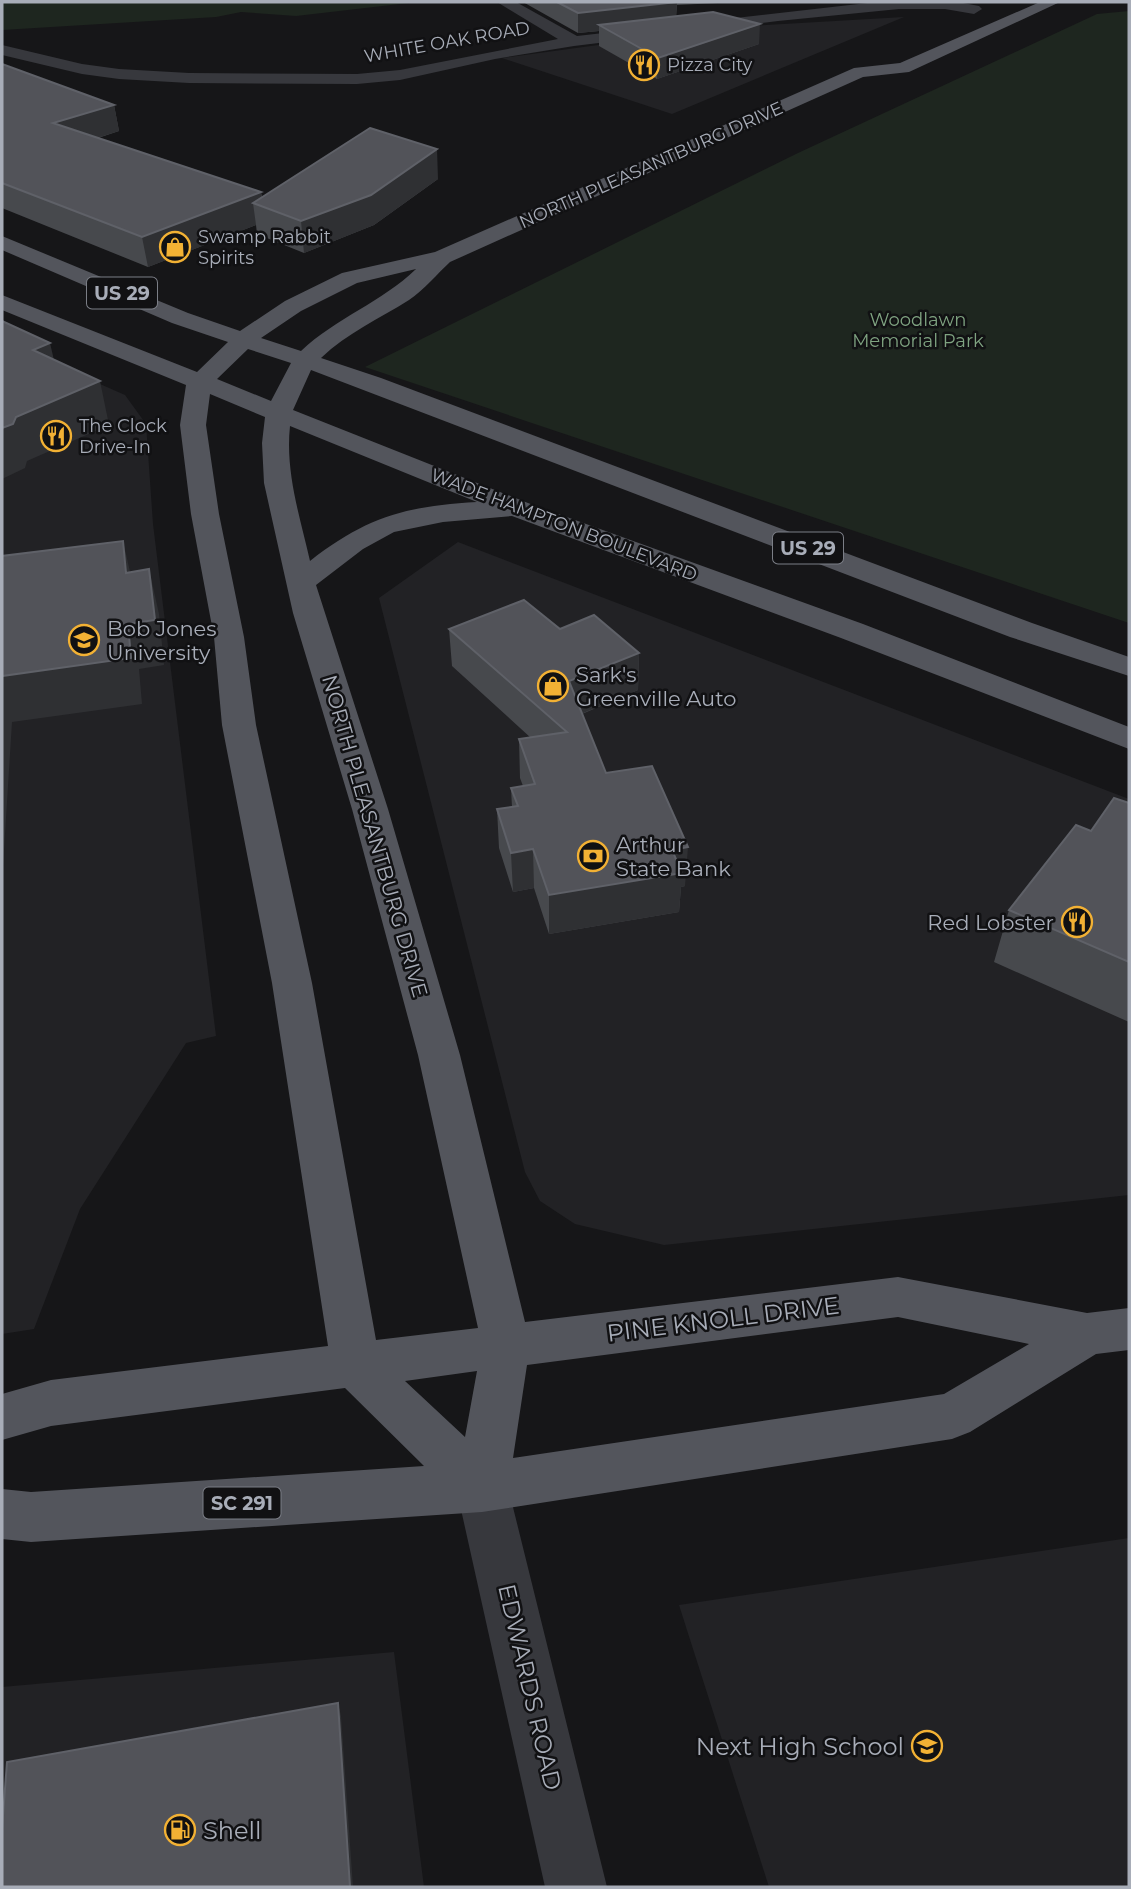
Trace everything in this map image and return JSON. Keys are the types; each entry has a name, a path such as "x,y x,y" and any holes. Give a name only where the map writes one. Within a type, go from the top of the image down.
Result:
{"main road":[{"path":"953,19 991,2"},
{"name":"NORTH PLEASANTBURG DRIVE","path":"199,383 244,339 293,306 350,278 442,257 860,72 903,68 1052,2"},
{"name":"NORTH PLEASANTBURG DRIVE","path":"860,72 865,58 876,53"},
{"name":"US 29","path":"2,242 180,318 305,360 516,437 1021,630 1129,667"},
{"name":"NORTH PLEASANTBURG DRIVE","path":"442,257 403,294 326,340 305,360 292,380 278,415 275,443 278,483 309,613 370,809 439,1055 506,1345 482,1487"},
{"path":"94,301 117,291"},
{"name":"WADE HAMPTON BOULEVARD","path":"2,302 160,364 278,415 518,509 852,631 1129,739"},
{"path":"49,321 72,311"},
{"path":"199,383 192,425 205,514 229,637 239,725 292,983 356,1367 482,1487"},
{"path":"303,581 382,527 457,511 518,509"},
{"name":"PINE KNOLL DRIVE","path":"356,1367 506,1345 898,1297 1108,1331"},
{"name":"PINE KNOLL DRIVE","path":"482,1487 952,1416 1108,1331"},
{"path":"2,1417 51,1404 356,1367"},
{"name":"SC 291","path":"2,1514 31,1517 482,1487"}],"street":[{"path":"505,2 574,41"},
{"path":"763,2 778,16"},
{"name":"WHITE OAK ROAD","path":"2,50 82,69 119,74 189,78 357,79 400,75 495,54 574,41 778,16 897,3 945,4 974,9"},
{"name":"WHITE OAK ROAD","path":"897,3 953,19"},
{"name":"EDWARDS ROAD","path":"482,1487 576,1887"}],"shaded area":[{"path":"904,17 672,114 502,58 731,27"},
{"path":"2,341 125,395 146,424 153,524 216,1036 186,1043 80,1209 34,1329 2,1334"},
{"path":"458,542 1129,799 1129,1195 664,1245 575,1224 540,1201 525,1172 379,598"},
{"name":"Next High School","path":"1129,1538 1129,1887 769,1887 679,1605"},
{"path":"394,1652 424,1887 2,1887 2,1687"}],"green space":[{"path":"2,2 417,2 296,16 241,12 216,17 2,30"},
{"name":"Woodlawn Memorial Park","path":"1129,11 1129,623 365,367 798,153 1097,14"}],"building":[{"path":"557,2 677,2 578,13"},
{"path":"713,12 760,24 658,58 599,25"},
{"path":"2,64 114,105 53,123 261,192 142,237 2,183"},
{"path":"370,128 437,149 371,195 301,221 253,203"},
{"path":"2,321 50,343 33,350 100,381 16,417 13,424 2,428"},
{"path":"123,541 126,573 149,569 155,620 128,624 131,658 2,676 2,556"},
{"path":"524,600 560,629 594,615 639,653 569,681 606,773 652,766 688,847 672,850 682,873 549,895 533,849 511,853 497,809 518,806 511,788 535,784 519,739 567,732 449,629"},
{"path":"1114,798 1129,803 1129,962 1009,910 1076,825 1091,831"},
{"name":"Shell","path":"338,1703 350,1887 2,1887 2,1829 7,1762"}],"place":[{"name":"Pizza City","path":"644,65"},
{"name":"Swamp Rabbit Spirits","path":"175,247"},
{"name":"The Clock Drive-In","path":"56,436"},
{"name":"Bob Jones University","path":"84,640"},
{"name":"Sark's Greenville Auto","path":"553,686"},
{"name":"Arthur State Bank","path":"593,856"},
{"name":"Red Lobster","path":"1077,922"},
{"name":"Next High School","path":"927,1746"},
{"name":"Shell","path":"180,1830"}]}
